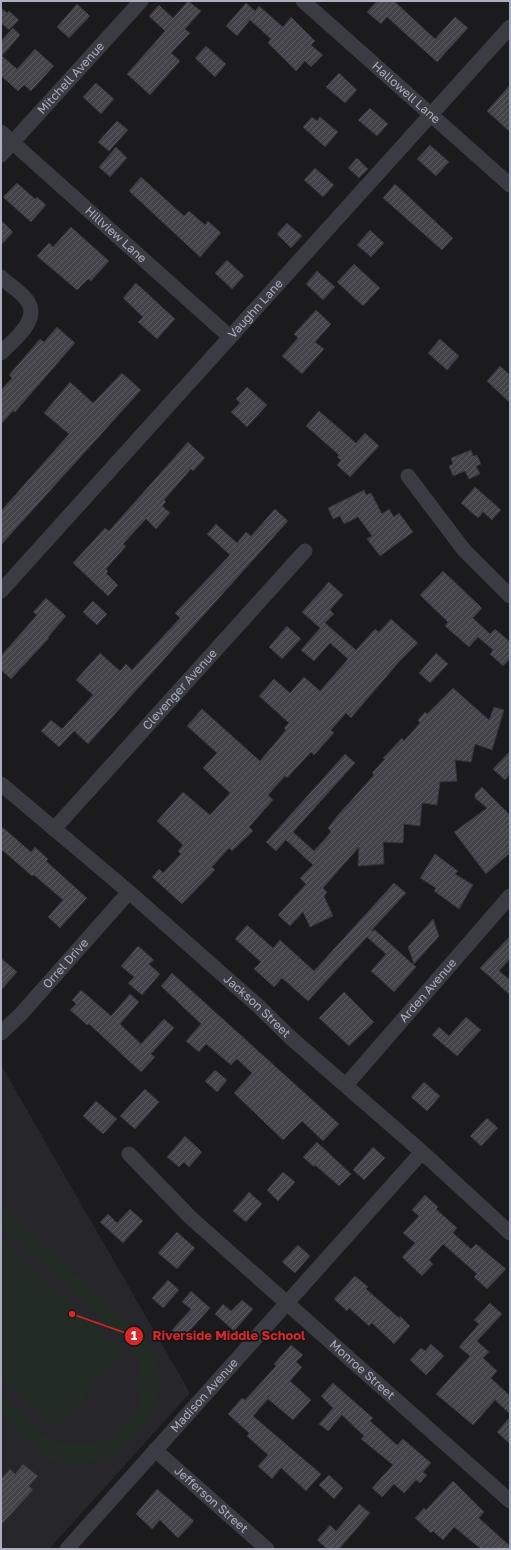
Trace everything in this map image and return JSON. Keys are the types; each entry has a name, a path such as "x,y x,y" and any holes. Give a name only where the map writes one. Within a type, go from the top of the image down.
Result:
{"street":[{"name":"Mitchell Avenue","path":"1,155 141,1"},
{"name":"Hallowell Lane","path":"303,1 510,185"},
{"name":"Vaughn Lane","path":"1,591 510,27"},
{"name":"Hillview Lane","path":"1,132 230,337"},
{"path":"1,277 28,302 31,310 31,317 27,325 1,353"},
{"path":"408,476 464,550 508,590"},
{"name":"Clevenger Avenue","path":"54,829 305,550"},
{"name":"Jackson Street","path":"1,784 129,892 422,1152 510,1233"},
{"name":"Orrel Drive","path":"1,1033 20,1014 129,892"},
{"name":"Arden Avenue","path":"346,1085 510,896"},
{"name":"Madison Avenue","path":"67,1549 422,1152"},
{"name":"Monroe Street","path":"129,1154 191,1218 510,1501"},
{"name":"Jefferson Street","path":"155,1450 267,1549"}],"shaded area":[{"path":"1,1065 190,1393 49,1549 1,1549"},
{"path":"1,1207 139,1333 149,1346 157,1361 159,1372 158,1391 152,1410 142,1427 128,1442 111,1454 92,1462 73,1464 54,1461 36,1447 1,1415 1,1395 31,1424 48,1436 66,1444 87,1444 99,1441 114,1434 126,1424 134,1413 140,1400 142,1386 141,1371 136,1357 128,1343 1,1225"},
{"path":"1,1241 124,1353 56,1427 1,1377"}],"building":[{"path":"188,1 201,11 185,29 190,33 171,53 180,61 150,95 127,74 165,31 149,16 159,5 173,18"},
{"path":"377,1 394,1 435,39 455,17 468,28 437,62 387,17 381,24 367,12"},
{"path":"246,3 255,11 259,6 283,27 291,17 315,41 311,45 323,55 311,67 305,61 296,71 268,43 271,39 250,20 237,36 226,26"},
{"path":"77,4 90,16 69,38 57,27"},
{"path":"1,8 7,13 9,11 19,20 9,30 1,23"},
{"path":"13,28 20,35 2,56 17,69 35,49 54,66 31,91 24,85 18,91 1,76 1,41"},
{"path":"206,46 226,64 215,77 195,58"},
{"path":"339,73 357,90 345,103 326,87"},
{"path":"96,83 114,99 101,114 83,97"},
{"path":"510,85 510,132 487,111"},
{"path":"370,108 388,124 377,136 358,120"},
{"path":"312,117 317,121 320,117 338,132 325,147 303,127"},
{"path":"117,121 128,130 109,151 98,142"},
{"path":"430,145 449,162 436,176 417,159"},
{"path":"116,147 127,158 110,177 99,167"},
{"path":"357,158 368,169 359,178 348,168"},
{"path":"315,168 334,185 323,197 304,180"},
{"path":"141,177 184,216 189,211 205,225 208,221 221,233 200,257 129,191"},
{"path":"17,183 35,199 37,197 46,205 31,222 3,197"},
{"path":"395,184 453,238 442,250 383,198"},
{"path":"1,220 13,232 1,245"},
{"path":"287,223 302,236 291,248 277,234"},
{"path":"71,227 109,261 91,281 88,279 77,290 37,256 49,243 53,247"},
{"path":"370,230 384,243 371,257 357,245"},
{"path":"227,260 244,276 232,289 215,273"},
{"path":"354,264 380,288 363,306 337,282"},
{"path":"317,271 335,287 323,300 306,284"},
{"path":"136,283 175,319 157,339 138,322 143,317 123,298"},
{"path":"316,310 331,324 315,342 324,349 302,374 282,356 298,338 294,334"},
{"path":"57,327 75,343 15,412 13,411 1,424 1,390 12,378 9,375 40,339 44,342"},
{"path":"440,339 459,356 447,370 428,353"},
{"path":"500,366 510,375 510,403 487,381"},
{"path":"122,373 141,390 1,545 1,511 69,434 44,413 70,382 93,403"},
{"path":"247,387 267,405 247,427 231,412 240,403 236,399"},
{"path":"319,411 356,443 365,433 379,446 350,477 337,465 341,460 337,457 339,455 306,426"},
{"path":"188,442 205,458 193,471 191,469 164,500 166,502 162,506 170,513 156,529 146,519 123,544 126,546 106,569 108,571 106,573 118,585 108,596 73,563 105,528 109,531"},
{"path":"471,450 473,456 477,455 481,464 476,466 480,474 469,479 465,471 453,476 449,466 453,464 451,458"},
{"path":"475,487 501,510 492,520 483,512 478,518 461,503"},
{"path":"364,490 366,495 371,493 382,514 389,509 394,517 399,513 413,532 380,556 367,539 372,536 358,517 344,524 340,516 333,519 328,508"},
{"path":"275,509 288,521 88,744 74,731 59,747 41,731 51,720 62,729 93,695 76,680 100,653 120,671 126,664 132,670 180,618 175,613 230,555 207,534 216,524 237,543 246,532 251,536"},
{"path":"443,571 482,608 473,618 490,634 495,629 510,642 510,659 503,666 490,654 493,650 478,637 469,647 445,626 448,622 420,595"},
{"path":"329,582 343,595 330,610 334,614 325,623 356,650 375,629 379,632 391,619 418,643 398,663 351,718 346,713 331,730 334,733 314,755 311,752 287,778 285,776 268,795 273,800 249,827 253,831 232,851 229,848 212,867 215,870 182,904 152,877 159,869 163,873 181,854 178,851 183,845 157,821 183,792 210,815 230,793 203,768 217,753 187,726 202,709 260,761 286,730 284,728 289,723 259,696 274,679 290,693 304,677 320,691 348,659 330,643 314,661 301,650 320,628 302,612"},
{"path":"46,598 66,616 48,637 49,638 11,679 1,670 1,656 37,615 33,612"},
{"path":"93,601 107,614 97,625 83,612"},
{"path":"287,626 301,639 282,659 269,647"},
{"path":"436,653 448,664 430,683 419,673"},
{"path":"453,688 489,720 494,707 504,710 492,750 475,744 471,762 455,760 457,781 440,782 437,805 422,803 420,826 404,824 403,843 383,842 384,864 358,866 359,847 323,888 327,892 324,896 333,916 310,927 303,912 290,926 278,915 306,884 300,878 313,865 286,840 276,851 266,842 345,754 355,763 293,832 314,851 331,832 328,828 338,815 374,775 372,773 385,759 383,758 402,738 404,741 420,723 418,720 425,712 427,714"},
{"path":"510,751 510,774 505,780 493,769"},
{"path":"482,787 510,815 510,853 486,874 454,832 487,808 475,798 475,794"},
{"path":"1,826 31,852 35,847 48,859 46,861 87,898 60,928 48,917 63,900 1,849"},
{"path":"435,854 458,871 455,874 473,885 459,909 434,891 436,888 420,878"},
{"path":"394,883 406,893 371,931 375,930 416,967 394,992 371,971 386,954 367,937 308,1001 282,978 274,987 254,969 261,962 235,939 247,925 273,948 280,940 314,971"},
{"path":"433,919 439,936 414,964 408,947"},
{"path":"510,936 510,959 499,971 510,980 510,995 480,968"},
{"path":"138,946 154,960 149,964 160,974 142,995 128,983 134,977 121,966"},
{"path":"1,958 17,972 1,990"},
{"path":"172,973 339,1124 323,1141 302,1121 283,1140 234,1093 252,1073 237,1059 231,1065 206,1044 199,1052 186,1041 201,1024 161,986"},
{"path":"81,990 111,1016 130,994 139,1002 120,1024 141,1044 164,1019 174,1028 151,1054 155,1057 141,1072 89,1024 87,1025 70,1010 76,1004 72,1000"},
{"path":"344,992 374,1022 349,1046 319,1018"},
{"path":"466,1017 481,1030 457,1056 432,1035 439,1027 449,1036"},
{"path":"215,1070 227,1080 217,1092 205,1081"},
{"path":"424,1082 440,1096 427,1111 411,1097"},
{"path":"145,1089 159,1102 135,1129 120,1116"},
{"path":"96,1101 117,1119 103,1134 83,1116"},
{"path":"487,1118 498,1128 481,1146 470,1136"},
{"path":"185,1136 202,1152 189,1167 184,1162 179,1167 167,1157"},
{"path":"317,1142 351,1174 339,1186 315,1165 314,1167 303,1157"},
{"path":"373,1147 385,1158 364,1180 353,1170"},
{"path":"283,1172 295,1182 278,1201 267,1190"},
{"path":"249,1192 262,1204 246,1222 233,1211"},
{"path":"425,1195 438,1207 436,1209 457,1228 453,1233 471,1249 476,1244 506,1269 487,1289 474,1277 477,1274 443,1244 429,1260 433,1264 422,1276 402,1257 415,1243 403,1233 419,1216 412,1210"},
{"path":"130,1209 143,1221 123,1243 100,1222 108,1214 117,1223"},
{"path":"177,1232 195,1248 177,1269 158,1253"},
{"path":"298,1245 310,1256 295,1273 282,1262"},
{"path":"355,1276 368,1287 366,1289 399,1318 400,1316 410,1326 394,1344 372,1323 369,1326 349,1308 347,1311 334,1299"},
{"path":"168,1280 179,1290 163,1308 152,1298"},
{"path":"191,1291 210,1308 182,1339 172,1330 191,1309 182,1302"},
{"path":"242,1300 253,1309 234,1331 215,1314 223,1304 231,1311"},
{"path":"490,1303 502,1314 477,1341 489,1352 483,1358 497,1371 491,1378 510,1396 510,1414 495,1400 473,1425 436,1394 470,1356 459,1347 479,1324 474,1320"},
{"path":"431,1344 444,1356 426,1375 410,1360 421,1348 425,1351"},
{"path":"291,1345 303,1355 296,1362 302,1367 290,1381 311,1400 293,1420 268,1399 253,1416 321,1474 306,1491 281,1468 272,1479 258,1466 268,1455 247,1436 249,1433 228,1414 242,1398 245,1400 276,1366 274,1364"},
{"path":"333,1383 373,1418 370,1421 397,1445 403,1439 431,1463 423,1472 427,1475 420,1483 416,1480 404,1493 394,1484 382,1497 372,1488 393,1465 361,1439 364,1436 342,1415 328,1431 319,1424 333,1408 321,1396"},
{"path":"510,1417 510,1444 497,1432"},
{"path":"23,1464 38,1476 29,1486 33,1490 1,1525 1,1479 10,1469 15,1474"},
{"path":"329,1475 343,1488 334,1499 319,1485"},
{"path":"453,1481 484,1512 479,1518 510,1546 510,1549 481,1549 454,1527 443,1540 433,1531 431,1533 415,1518 424,1508 426,1510"},
{"path":"157,1489 194,1521 178,1538 160,1520 152,1529 136,1514"},
{"path":"359,1504 370,1513 339,1549 327,1549 317,1540 330,1525 336,1531"}],"place":[{"name":"Riverside Middle School","path":"72,1314"}]}
